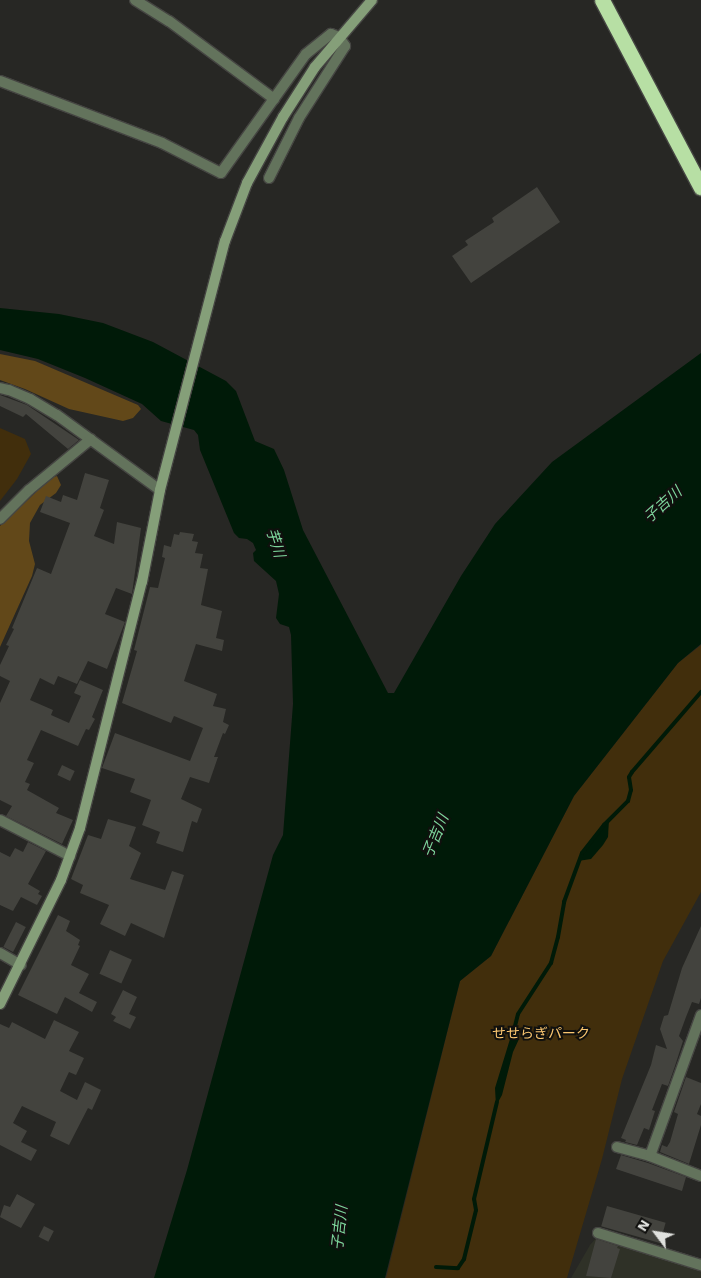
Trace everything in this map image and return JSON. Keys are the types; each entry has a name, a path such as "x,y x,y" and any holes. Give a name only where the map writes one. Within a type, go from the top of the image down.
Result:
{"highway":[{"path":"608,2 701,188"}],"street":[{"path":"134,0 169,21 274,99"},
{"path":"0,1004 21,965 61,880 80,828 142,582 160,490 212,285 243,193 283,117 315,67 372,0"},
{"path":"0,81 162,143 221,173 306,54 331,34 340,37 345,46 299,118 269,178"},
{"path":"0,388 30,399 92,439 160,490"},
{"path":"0,520 29,490 92,439"},
{"path":"0,820 70,856"},
{"path":"0,953 21,965"},
{"path":"650,1156 701,1015"},
{"path":"617,1147 650,1156 701,1176"},
{"path":"598,1233 701,1265"}],"shaded area":[{"path":"0,354 35,361 138,405 141,409 133,418 123,421 69,409 0,380"},
{"path":"57,476 61,485 56,493 40,505 30,523 29,541 35,564 32,576 0,647 0,526 51,478"},
{"path":"597,1237 701,1271 701,1278 571,1278 590,1245"}],"green space":[{"path":"0,428 25,439 31,454 17,479 0,501"},
{"name":"せせらぎパーク","path":"701,645 701,892 663,961 622,1079 602,1159 567,1278 386,1278 460,981 491,956 574,796 678,663"}],"water":[{"path":"0,308 59,314 103,323 153,342 226,381 236,391 255,441 274,449 284,470 303,530 388,693 394,693 461,576 495,524 552,462 701,353 701,644 678,663 574,796 491,956 460,981 385,1278 154,1278 187,1170 273,855 283,835 293,704 291,635 289,627 280,624 276,618 279,594 276,581 254,561 253,553 256,550 253,543 247,539 239,538 234,533 200,450 198,435 194,430 161,421 142,404 85,378 38,359 0,350"},
{"path":"609,819 608,837 603,845 591,859 578,861"},
{"path":"514,1026 518,1026 519,1039 513,1052 502,1095 496,1106 495,1088"}],"building":[{"path":"537,187 560,222 471,283 452,256 468,245 465,241 494,222 492,218"},
{"path":"0,395 27,405 79,440 68,449 26,414 23,417 0,406"},
{"path":"85,473 109,480 100,508 104,510 94,536 114,544 117,522 141,528 132,594 116,588 105,614 125,622 107,669 88,661 77,684 58,676 54,685 40,678 30,700 53,710 51,715 69,723 81,696 74,693 80,680 103,690 92,717 95,719 89,730 86,729 78,746 41,730 27,760 34,763 25,782 30,784 27,790 59,808 56,813 73,820 62,844 6,816 12,806 0,800 0,703 10,681 0,676 0,665 9,646 6,645 14,629 12,628 37,568 51,574 70,523 40,512 46,496 61,502 63,495 77,500"},
{"path":"180,532 194,534 192,541 198,542 195,553 203,554 200,568 208,569 201,605 222,611 216,638 224,640 222,651 196,644 184,681 217,694 213,706 226,709 223,722 229,725 225,734 223,733 214,757 218,757 209,783 190,777 181,799 202,809 197,823 192,821 183,852 156,843 160,832 142,825 151,800 130,792 135,779 102,768 115,733 190,761 203,728 174,716 171,723 122,703 137,651 134,650 150,587 158,588 165,558 162,557 164,545 171,547 174,534 179,535"},
{"path":"62,765 75,771 70,781 57,775"},
{"path":"108,819 136,827 129,846 141,853 130,879 165,890 172,871 184,875 164,938 131,923 125,936 100,924 109,905 80,893 83,885 71,879 88,835 101,839"},
{"path":"28,842 46,851 28,884 40,891 38,894 42,896 37,905 21,897 13,911 0,905 0,852 10,857 15,848 23,852"},
{"path":"58,915 70,921 66,931 80,940 78,945 80,946 71,965 89,974 79,993 97,1002 92,1012 65,997 57,1014 18,995"},
{"path":"16,922 26,927 13,952 3,947"},
{"path":"701,926 701,998 699,1004 692,1002 686,1017 679,1036 683,1041 675,1066 668,1086 662,1084 652,1110 655,1111 649,1130 644,1128 637,1145 625,1142 626,1140 621,1138 651,1065 656,1045 667,1049 660,1029 664,1016 668,1015 682,968"},
{"path":"110,950 132,960 121,984 99,974"},
{"path":"123,990 137,997 129,1014 136,1017 130,1029 113,1021 116,1017 111,1014"},
{"path":"54,1020 79,1032 69,1051 84,1058 76,1075 69,1072 60,1091 77,1100 85,1082 101,1090 92,1110 88,1108 69,1145 50,1136 56,1122 22,1106 13,1123 27,1131 21,1142 37,1150 31,1161 0,1145 0,1024 9,1028 12,1022 45,1039"},
{"path":"686,1077 701,1083 701,1104 697,1114 701,1116 701,1125 689,1164 660,1152 662,1145 667,1147 670,1142 678,1114 674,1112"},
{"path":"621,1155 686,1177 682,1191 616,1169"},
{"path":"17,1194 35,1204 21,1228 0,1217 4,1205 10,1207"},
{"path":"607,1206 666,1223 660,1243 601,1226"},
{"path":"44,1226 54,1231 48,1242 39,1237"},
{"path":"596,1239 618,1246 617,1248 620,1249 611,1278 586,1276"}],"waterway":[{"path":"514,1030 518,1014 551,963 564,902 582,853 604,825 628,801 631,790 629,777 632,772 701,692"},
{"path":"436,1267 458,1268 464,1259 476,1210 474,1199 497,1102"}],"water label":[{"name":"子吉川","path":"663,505"},
{"name":"芋川","path":"275,543"},
{"name":"子吉川","path":"436,836"},
{"name":"子吉川","path":"340,1228"}]}
